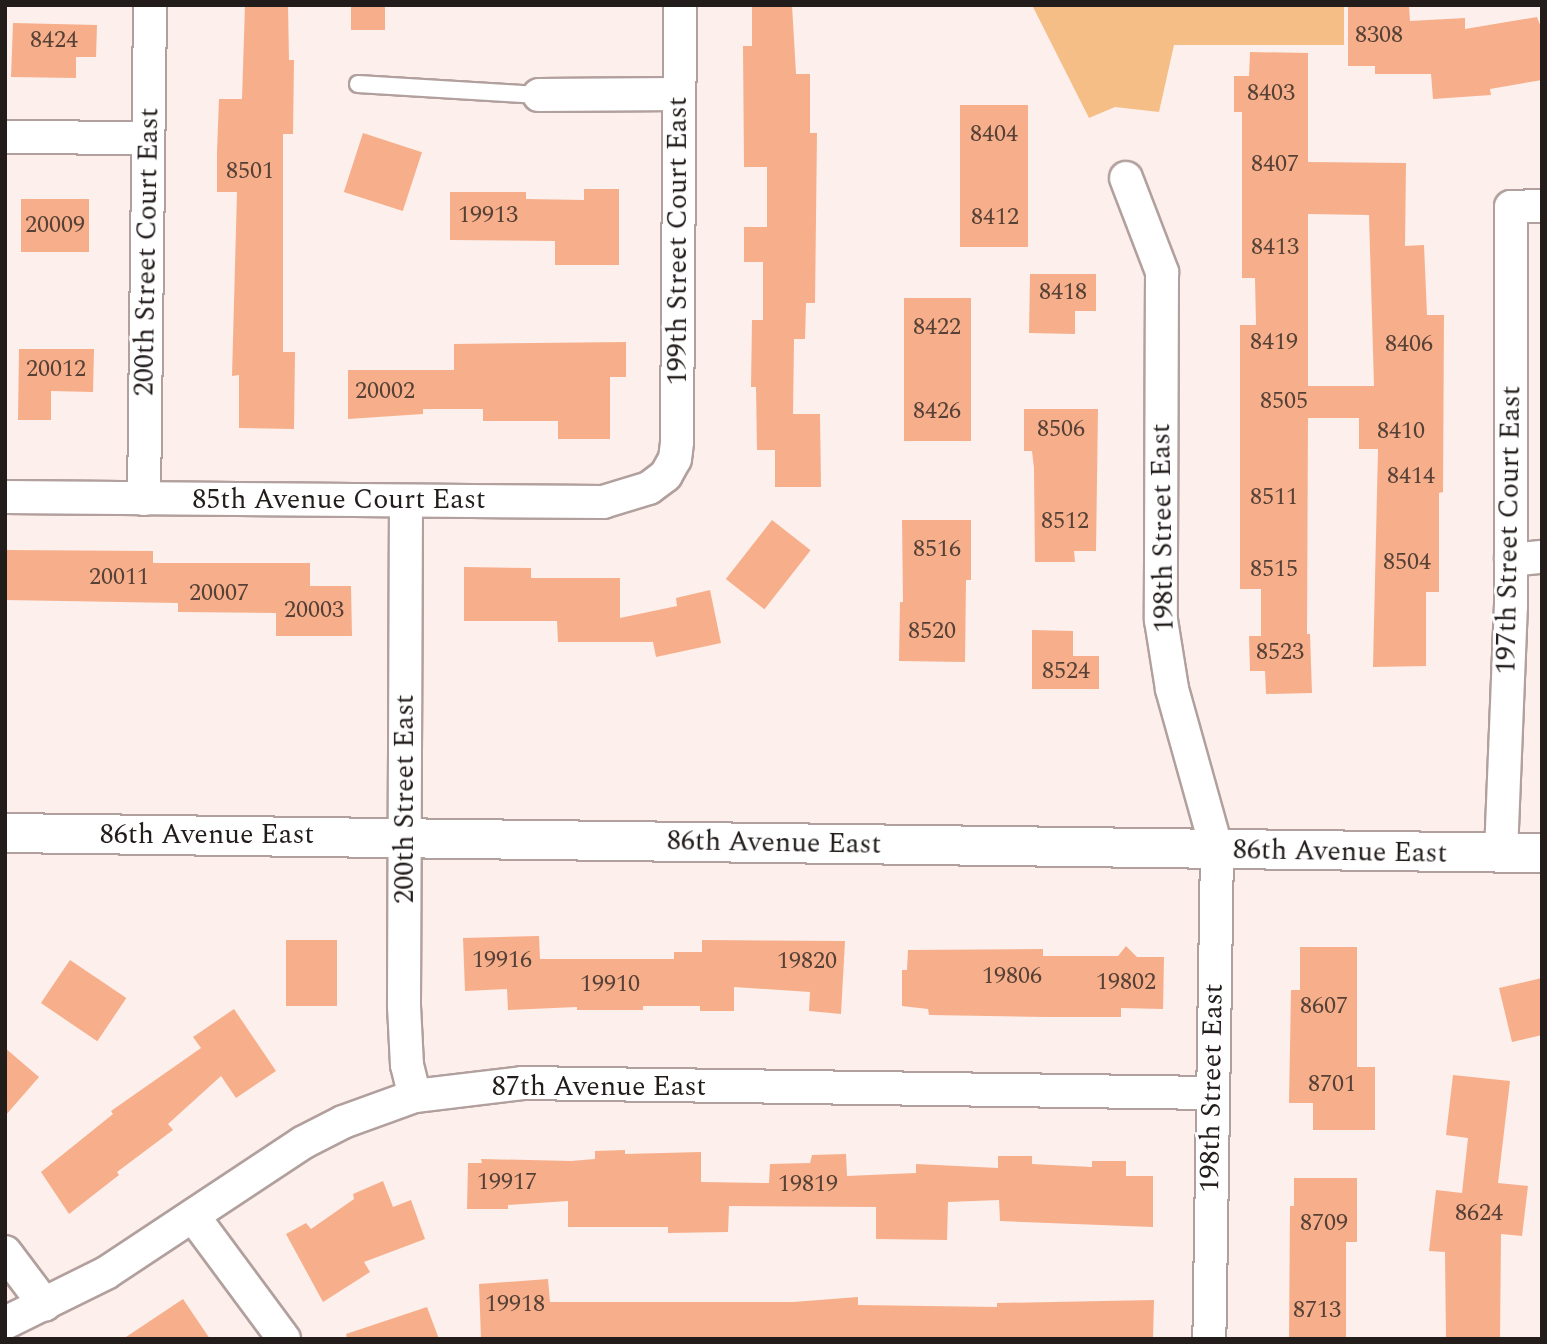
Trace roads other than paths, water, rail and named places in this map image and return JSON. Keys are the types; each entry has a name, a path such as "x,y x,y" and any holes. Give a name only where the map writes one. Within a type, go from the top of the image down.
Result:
{"street":[{"name":"200th Street Court East","path":"144,499 150,5"},
{"name":"199th Street Court East","path":"666,475 675,459 677,442 680,5"},
{"path":"539,95 679,94"},
{"path":"5,137 148,138"},
{"name":"198th Street East","path":"1126,178 1162,272 1161,620 1172,689 1217,850 1209,1339"},
{"name":"197th Street Court East","path":"1501,853 1526,559 1526,206"},
{"name":"85th Avenue Court East","path":"5,497 603,502 649,488 666,475"},
{"name":"200th Street East","path":"406,502 404,1006 407,1065 415,1096"},
{"name":"86th Avenue East","path":"5,833 406,836 1542,853"},
{"name":"87th Avenue East","path":"5,1323 106,1273 304,1142 343,1122 415,1096 522,1083 1212,1093"},
{"path":"193,1216 284,1339"},
{"path":"5,1252 45,1305"}],"lane":[{"path":"358,84 539,95"}]}
